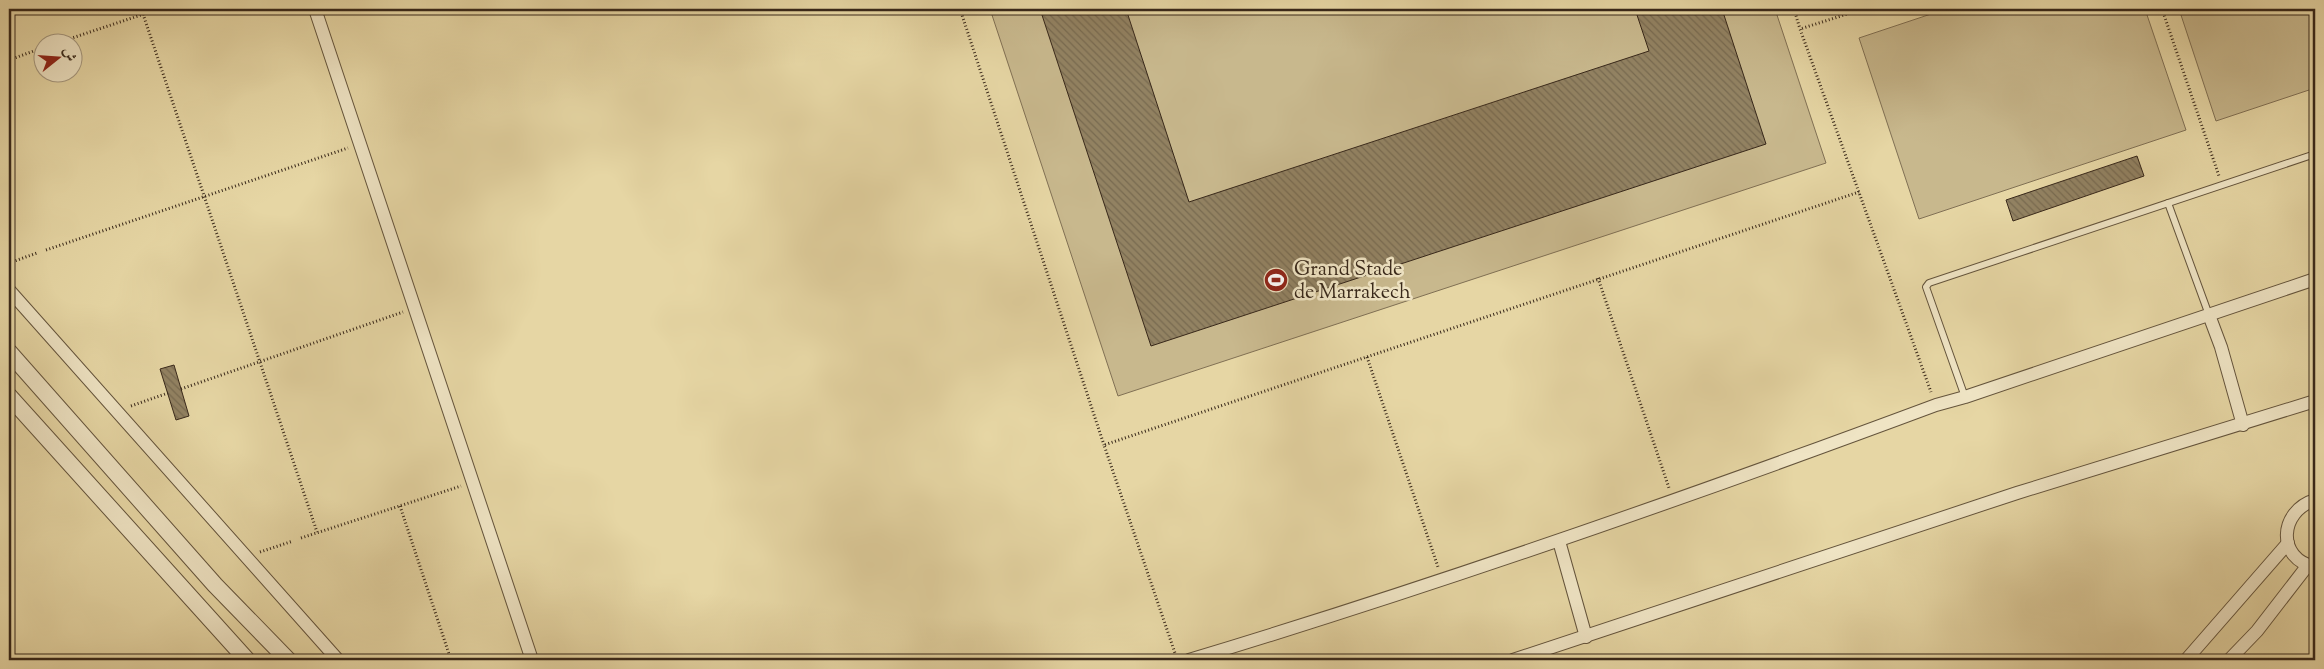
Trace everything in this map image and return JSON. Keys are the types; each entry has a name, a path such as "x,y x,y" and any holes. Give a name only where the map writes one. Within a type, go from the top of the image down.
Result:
{"street":[{"path":"316,9 532,660"},
{"path":"1189,660 1324,620 1559,541 1936,405 1965,397 2315,279"},
{"path":"9,290 338,660"},
{"path":"2208,315 2221,347 2243,424"},
{"path":"9,352 215,585 288,660"},
{"path":"9,396 242,658"},
{"path":"1513,660 1586,638 2017,493 2315,401"},
{"path":"2229,660 2257,631 2312,566 2299,560 2288,543 2288,526 2295,511 2304,504 2315,500"},
{"path":"1559,541 1586,638"},
{"path":"2186,660 2288,543"}],"lane":[{"path":"1965,397 1926,287 1929,283 2315,154"},
{"path":"2168,203 2208,315"}],"path":[{"path":"82,34 160,9"},
{"path":"960,9 1177,660"},
{"path":"1794,9 1936,405"},
{"path":"1800,29 1863,9"},
{"path":"2162,9 2222,185"},
{"path":"142,14 317,532"},
{"path":"9,60 32,52"},
{"path":"46,250 360,144"},
{"path":"1104,445 1859,192"},
{"path":"9,263 38,253"},
{"path":"1598,278 1673,500"},
{"path":"181,389 416,308"},
{"path":"1367,357 1442,580"},
{"path":"116,411 168,393"},
{"path":"301,538 474,482"},
{"path":"400,506 452,660"},
{"path":"246,557 293,541"}],"shaded area":[{"name":"Grand Stade de Marrakech","path":"990,9 1775,9 1826,163 1118,396"},
{"path":"1946,9 2145,9 2186,130 1919,219 1859,38"},
{"path":"2179,9 2315,9 2315,88 2216,121"}],"building":[{"path":"1040,9 1126,9 1189,202 1649,51 1635,9 1722,9 1766,144 1151,346"},
{"path":"2137,156 2144,176 2013,221 2006,200"},
{"path":"174,365 189,416 176,420 160,369"}],"place":[{"name":"Grand Stade de Marrakech","path":"1276,280"}]}
